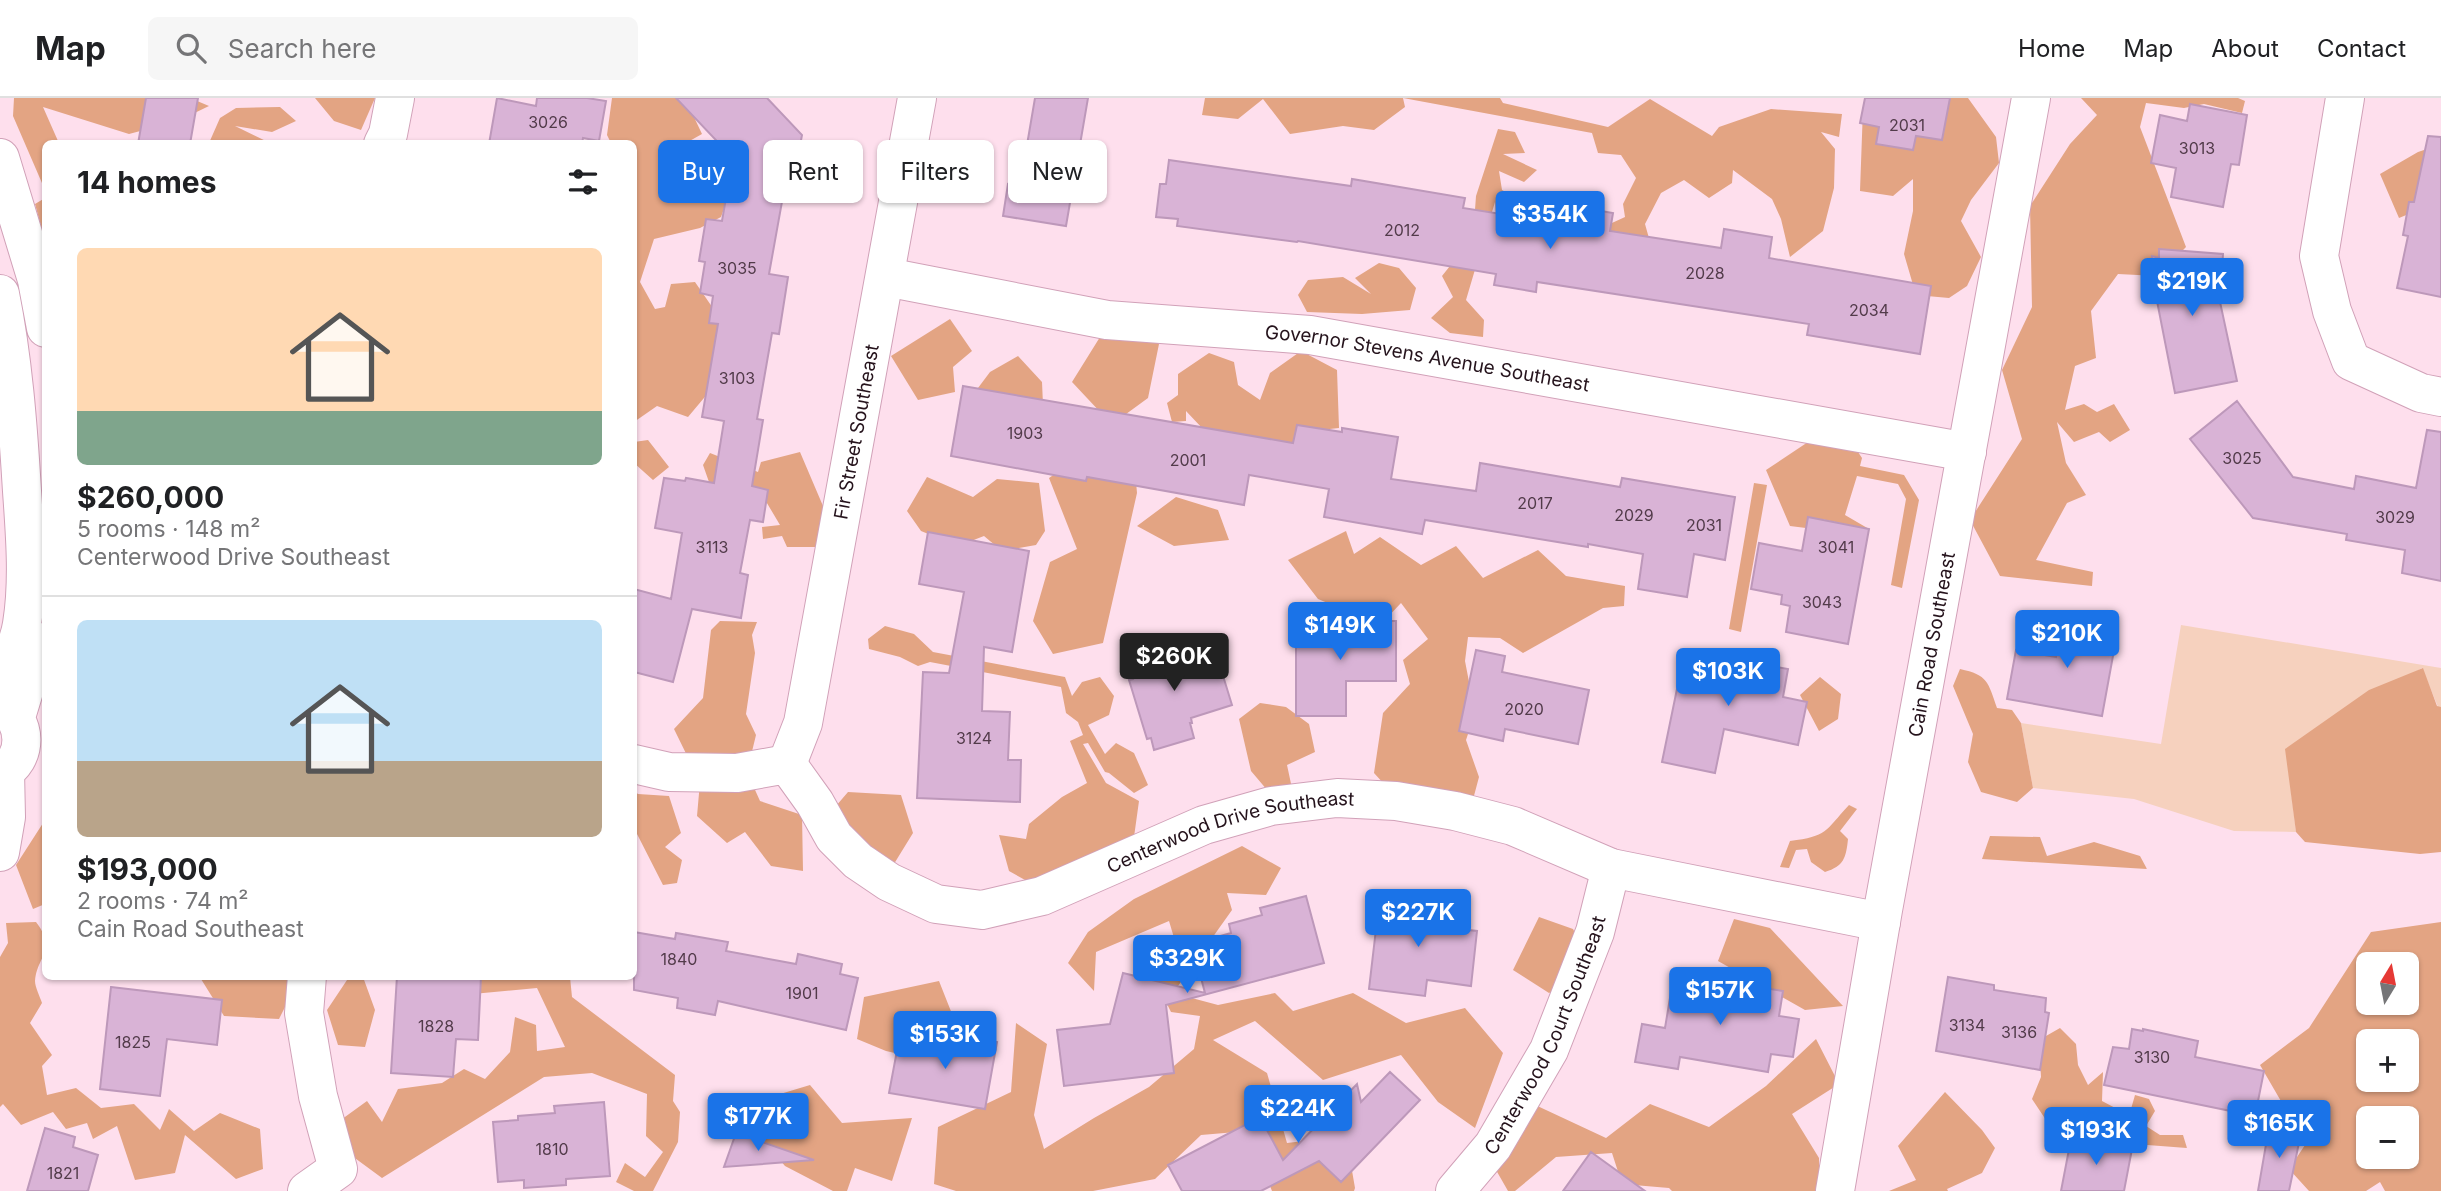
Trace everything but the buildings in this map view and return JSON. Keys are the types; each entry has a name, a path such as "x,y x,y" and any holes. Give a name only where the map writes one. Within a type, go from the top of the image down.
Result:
{"street":[{"path":"385,140 395,98"},
{"name":"Fir Street Southeast","path":"787,764 803,723 917,98"},
{"name":"Cain Road Southeast","path":"1835,1191 1881,922 2031,98"},
{"path":"2346,98 2319,256 2332,310 2351,361 2421,393 2441,397"},
{"path":"0,158 37,279 42,306"},
{"name":"Governor Stevens Avenue Southeast","path":"886,277 1107,320 1310,335 1967,452"},
{"path":"0,294 18,430 26,590 22,626 14,654 0,678"},
{"path":"0,852 6,817 3,773 17,758 23,744 21,729 8,711 39,642 42,626"},
{"path":"637,765 668,772 737,774 787,764"},
{"name":"Centerwood Drive Southeast","path":"787,764 815,803 834,837 858,861 889,883 936,904 982,910 1042,896 1204,825 1271,806 1337,799 1396,802 1455,811 1513,826 1611,868 1881,922"},
{"name":"Centerwood Court Southeast","path":"1455,1191 1493,1146 1549,1050 1595,932 1611,868"},
{"path":"307,980 304,1013 318,1096 347,1180 307,1191"}],"shaded area":[{"path":"14,98 190,98 209,106 178,121 129,134 43,107 58,140 42,140 42,183 13,116"},
{"path":"315,98 375,98 361,130 334,121"},
{"path":"612,98 685,98 702,134 691,140 658,140 658,203 726,203 721,217 700,228 654,239 640,282 655,309 665,307 671,284 695,282 719,317 735,361 688,417 657,406 637,420 637,140 610,140 607,135"},
{"path":"1205,98 1403,98 1405,107 1374,130 1343,126 1290,134 1263,99 1238,119 1202,115"},
{"path":"1403,98 1500,98 1503,103 1608,127 1650,99 1712,136 1719,127 1771,109 1842,114 1839,137 1821,132 1835,149 1834,188 1823,231 1790,257 1781,219 1772,199 1733,170 1732,183 1709,198 1684,180 1661,193 1645,224 1652,249 1601,228 1625,217 1623,204 1636,178 1621,155 1598,153 1592,133"},
{"path":"1951,98 1968,98 1996,137 1999,163 1971,200 1961,221 1981,257 1967,286 1949,298 1916,295 1904,254 1913,211 1913,179 1893,196 1860,191 1863,108 1923,128"},
{"path":"2081,98 2238,98 2245,101 2242,113 2204,104 2184,108 2146,103 2140,127 2186,247 2157,276 2118,274 2091,311 2096,358 2075,366 2065,410 2084,404 2097,412 2114,404 2130,430 2110,442 2099,432 2074,442 2057,422 2066,463 2086,495 2067,503 2036,560 2093,572 2092,586 2000,576 1970,520 2022,439 2002,370 2032,307 2030,206 2070,144 2097,115"},
{"path":"280,107 296,121 272,132 235,126 264,140 210,140 220,118 236,108"},
{"path":"1498,129 1515,132 1525,153 1503,154 1537,170 1524,182 1499,171 1502,190 1521,200 1516,226 1497,228 1495,202 1466,300 1484,320 1483,337 1450,333 1431,318 1453,297 1442,276 1473,237 1476,196"},
{"path":"2439,145 2416,211 2399,218 2380,174 2418,152"},
{"path":"42,200 42,230 35,204"},
{"path":"1379,263 1399,268 1416,288 1410,310 1362,314 1307,312 1298,295 1308,280 1343,277 1371,294 1355,278"},
{"path":"950,319 972,351 953,367 955,392 918,400 891,356"},
{"path":"1145,328 1159,344 1148,398 1122,417 1102,414 1072,382 1105,329"},
{"path":"1301,351 1337,370 1339,428 1302,432 1282,474 1203,429 1186,411 1186,421 1172,422 1167,403 1178,395 1178,374 1209,353 1234,362 1238,385 1260,400 1270,373"},
{"path":"1018,356 1042,382 1043,405 1014,402 978,388 990,372"},
{"path":"1838,422 1862,458 1860,466 1904,475 1919,500 1902,588 1891,585 1906,499 1898,484 1857,476 1845,515 1869,529 1821,519 1814,529 1790,526 1766,470"},
{"path":"648,440 669,467 653,480 637,466 637,442"},
{"path":"800,452 823,506 819,547 787,547 782,536 763,539 762,527 780,525 758,488 709,482 703,465 710,453 758,472 761,462"},
{"path":"1083,455 1134,459 1137,493 1103,643 1053,654 1033,621 1050,562 1077,549 1049,478"},
{"path":"927,477 973,497 997,479 1039,483 1045,531 1036,545 1002,551 984,536 958,546 921,531 907,511"},
{"path":"1754,483 1767,485 1741,632 1729,629"},
{"path":"1176,497 1218,510 1229,540 1174,546 1137,526"},
{"path":"1346,531 1354,554 1380,537 1421,565 1456,546 1483,578 1538,550 1566,576 1625,586 1624,606 1603,608 1523,653 1500,638 1468,637 1465,661 1475,713 1466,740 1479,777 1471,807 1396,797 1374,773 1383,713 1410,684 1403,660 1428,639 1401,603 1384,621 1352,613 1318,599 1288,560"},
{"path":"720,621 757,622 752,635 755,653 746,714 756,735 747,772 760,801 802,815 803,871 771,866 745,832 727,843 697,816 700,782 674,729 703,698 711,630"},
{"path":"2181,625 2441,668 2441,707 2438,707 2422,668 2286,749 2296,832 2234,831 2134,799 2033,788 2021,723 2161,744"},
{"path":"885,626 914,634 933,652 1065,677 1072,696 1082,682 1100,677 1114,696 1109,715 1088,725 1105,754 1116,743 1134,753 1148,785 1134,793 1105,772 1088,743 1083,744 1106,783 1139,801 1134,837 1036,886 1009,871 999,835 1026,839 1029,824 1062,797 1087,783 1070,741 1083,735 1078,722 1066,713 1061,687 930,662 918,666 900,657 869,649 868,639"},
{"path":"2423,668 2437,706 2441,707 2441,852 2420,854 2305,842 2296,832 2285,749 2369,690"},
{"path":"1960,669 1982,677 1989,686 1997,708 2012,710 2021,723 2033,788 2017,802 1981,792 1968,762 1973,734 1953,686"},
{"path":"1820,677 1841,694 1838,719 1819,731 1800,695"},
{"path":"1260,703 1286,707 1309,724 1315,752 1287,765 1293,793 1274,798 1251,771 1239,719"},
{"path":"848,792 901,795 913,833 889,872 818,827"},
{"path":"637,793 669,796 681,833 665,847 682,860 677,883 663,885 637,834"},
{"path":"1849,805 1857,809 1840,831 1848,839 1845,856 1840,864 1825,872 1811,862 1807,849 1796,850 1789,868 1780,867 1790,841 1819,835"},
{"path":"42,825 42,905 33,909 16,865"},
{"path":"1990,836 2040,837 2047,856 2094,842 2140,856 2147,869 1982,859"},
{"path":"1242,846 1281,868 1266,895 1227,893 1232,910 1173,993 1218,1005 1275,993 1293,1011 1353,993 1406,1023 1465,1008 1503,1053 1475,1128 1438,1102 1401,1055 1323,1080 1255,1021 1213,1040 1267,1073 1287,1143 1346,1136 1354,1191 1272,1191 1248,1131 1201,1135 1155,1179 1093,1191 956,1191 934,1184 938,1127 1011,1092 1016,1023 1047,1044 1034,1115 1044,1149 1149,1087 1194,1049 1200,1016 1171,1012 1144,958 1175,941 1169,921 1096,952 1094,991 1068,963 1088,932 1134,899"},
{"path":"1539,917 1573,929 1593,967 1549,993 1513,970"},
{"path":"1734,919 1770,928 1843,1006 1805,1010 1718,961"},
{"path":"36,922 42,932 42,958 35,981 42,1003 30,1023 52,1055 42,1066 47,1095 76,1088 101,1108 134,1104 160,1130 169,1109 194,1131 220,1113 260,1129 263,1169 236,1179 185,1135 175,1173 135,1180 117,1126 93,1139 87,1123 66,1129 53,1112 21,1125 3,1104 0,1107 0,957 8,943 6,923"},
{"path":"2441,922 2441,1191 2385,1191 2380,1182 2366,1191 2309,1191 2289,1169 2309,1139 2292,1120 2260,1065 2309,1028 2356,955 2356,1015 2419,1015 2419,952 2358,952 2371,932"},
{"path":"202,980 298,980 279,1019 224,1016"},
{"path":"347,980 364,980 375,1010 365,1047 338,1045 327,1010"},
{"path":"448,980 570,980 572,997 675,1075 673,1101 680,1112 678,1142 653,1191 634,1191 616,1182 625,1163 645,1177 663,1152 646,1136 647,1094 592,1073 544,1077 382,1178 348,1153 338,1122 367,1101 382,1122 398,1089 442,1083 464,1069 485,1079 510,1052 515,1017 536,1025 537,1051 565,1047 537,988 462,995"},
{"path":"939,981 956,1024 939,1063 886,1051 857,1039 864,997"},
{"path":"2060,1028 2076,1044 2078,1065 2088,1085 2103,1072 2102,1101 2121,1111 2131,1109 2135,1095 2149,1099 2155,1111 2146,1126 2160,1135 2183,1135 2187,1148 2134,1144 2132,1147 2091,1140 2088,1116 2069,1137 2050,1126 2032,1099 2041,1077 2039,1040"},
{"path":"1816,1039 1839,1084 1792,1114 1819,1158 1819,1191 1672,1191 1669,1188 1622,1184 1612,1153 1556,1157 1515,1191 1508,1191 1496,1170 1531,1103 1606,1138 1650,1104 1709,1127 1766,1086"},
{"path":"810,1085 842,1123 912,1118 892,1181 855,1168 847,1191 833,1191 785,1166 748,1122 760,1100"},
{"path":"1945,1092 1982,1130 1995,1148 1982,1173 1947,1189 1948,1191 1889,1191 1916,1180 1898,1146"}]}
